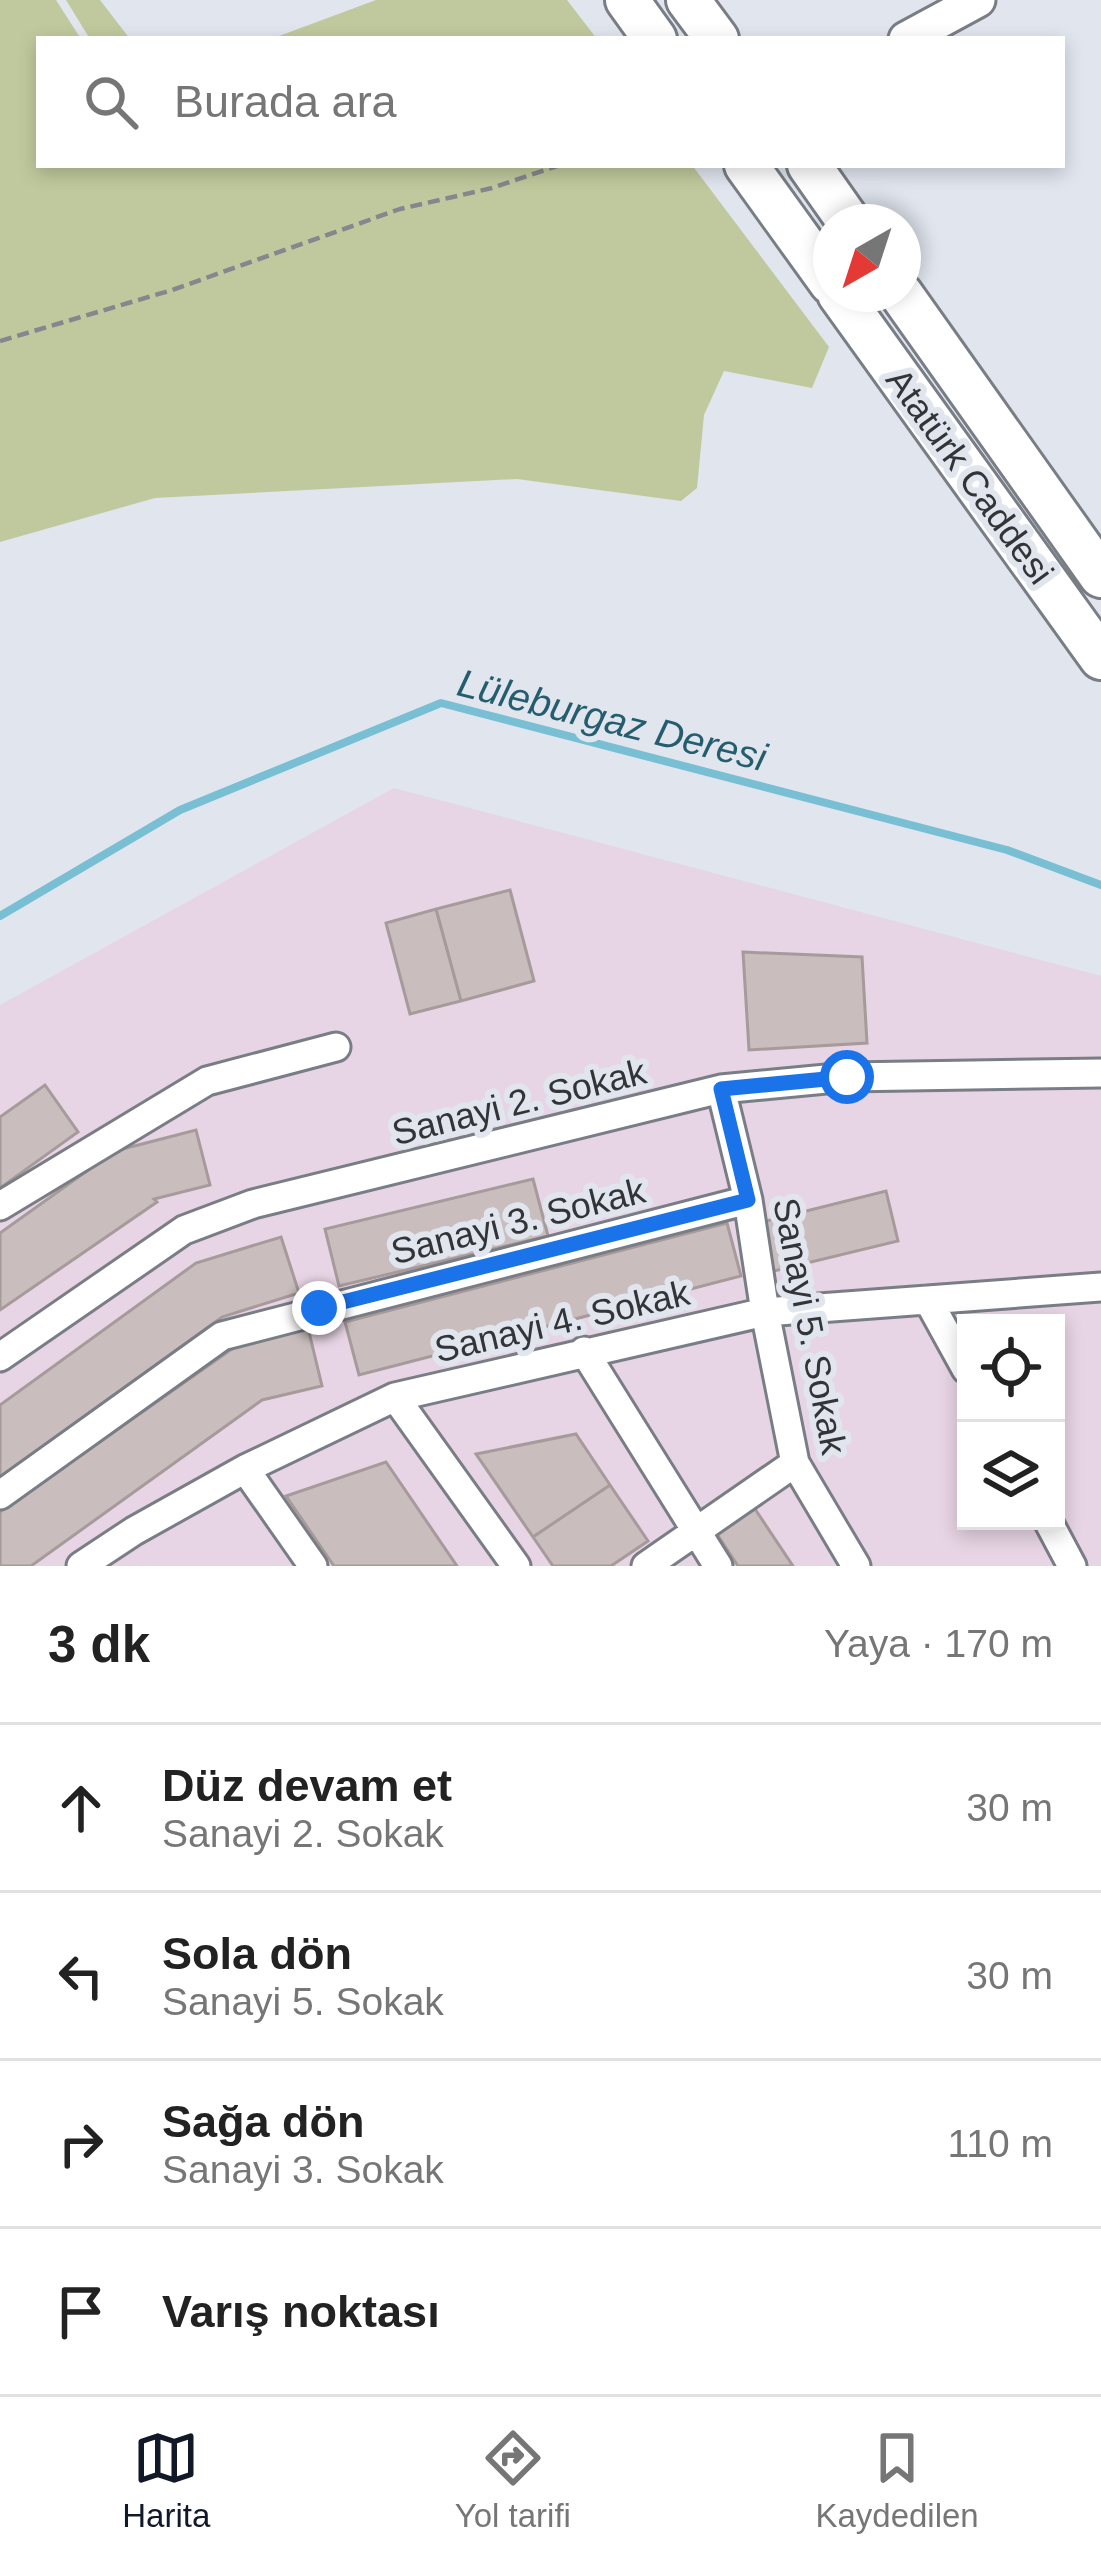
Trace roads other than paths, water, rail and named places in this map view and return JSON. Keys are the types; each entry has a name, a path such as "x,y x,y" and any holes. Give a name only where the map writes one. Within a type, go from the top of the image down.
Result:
{"highway":[{"path":"627,0 653,36"},
{"path":"688,0 715,36"},
{"path":"748,168 813,258"},
{"path":"811,168 836,204"},
{"name":"Atatürk Caddesi","path":"852,312 1101,658"},
{"name":"Atatürk Caddesi","path":"914,312 1101,576"}],"street":[{"path":"911,36 978,0"},
{"path":"0,1206 207,1081 336,1048"},
{"name":"Sanayi 2. Sokak","path":"0,1357 184,1230 253,1204 721,1089 847,1077 1101,1073"},
{"name":"Sanayi 5. Sokak","path":"721,1089 748,1200 795,1463 856,1566"},
{"name":"Sanayi 3. Sokak","path":"0,1495 222,1336 748,1200"},
{"name":"Sanayi 4. Sokak","path":"81,1566 244,1469 395,1397 765,1312 1100,1289"},
{"path":"928,1300 957,1353"},
{"path":"584,1351 718,1566"},
{"path":"395,1397 516,1566"},
{"path":"646,1566 795,1463"},
{"path":"244,1469 313,1566"},
{"path":"1053,1530 1072,1566"}],"waterway":[{"name":"Lüleburgaz Deresi","path":"0,916 180,810 441,703 1007,850 1101,885"}]}
